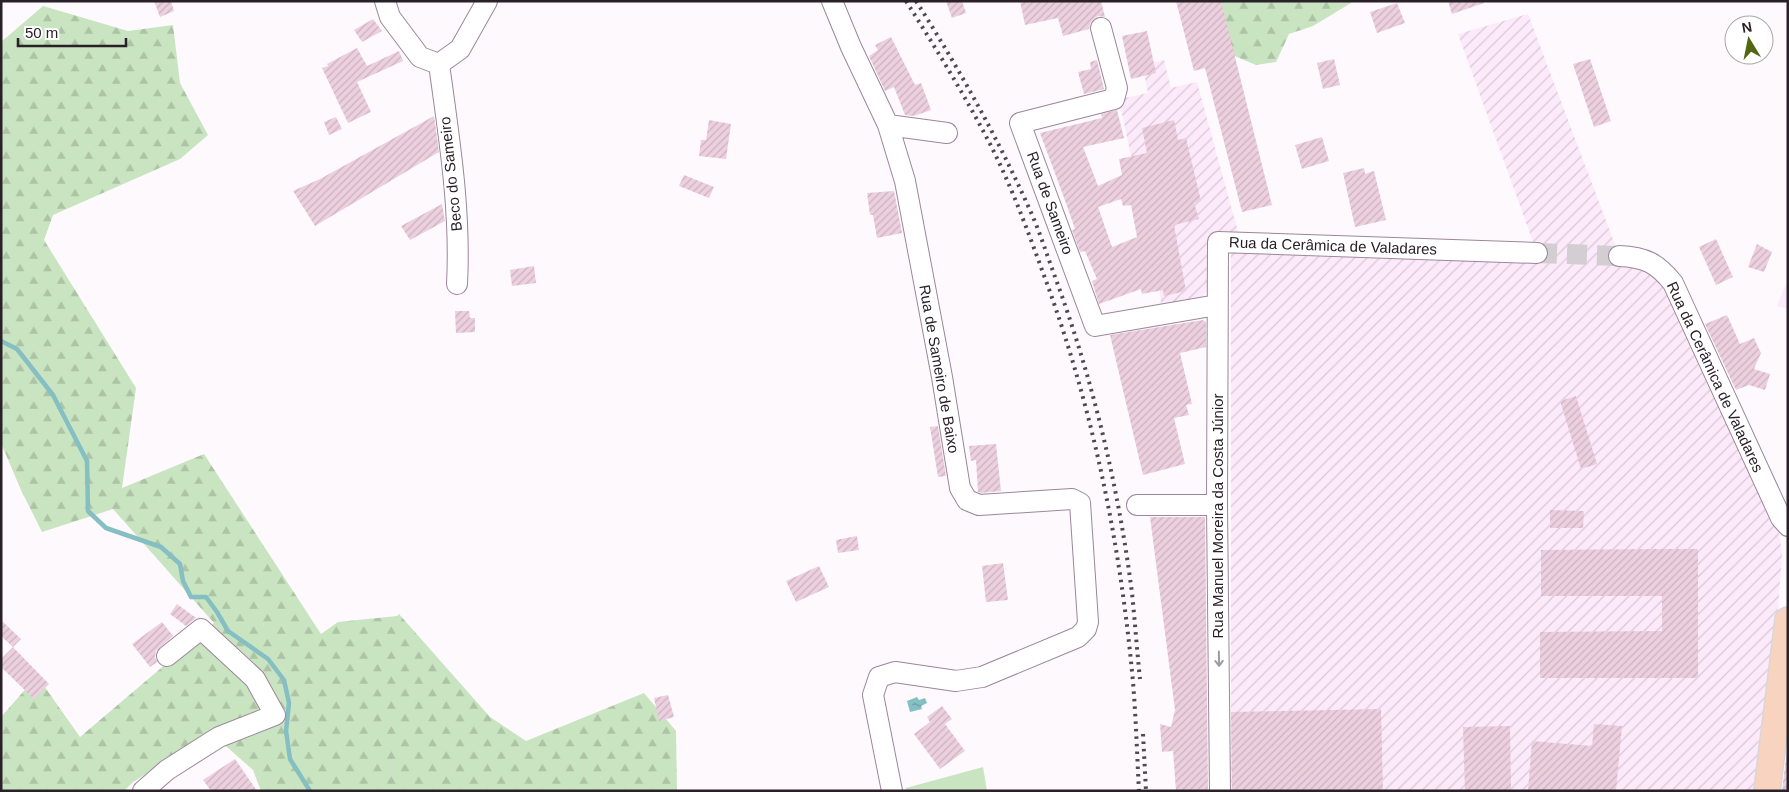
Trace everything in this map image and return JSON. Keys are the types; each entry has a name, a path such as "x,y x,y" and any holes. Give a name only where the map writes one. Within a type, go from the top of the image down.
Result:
{"main road":[{"path":"1766,791 1788,620"}],"street":[{"path":"385,1 390,17 420,57 439,64 460,49 487,1"},
{"name":"Rua de Sameiro de Baixo","path":"832,1 851,47 888,125 905,181 942,377 960,488 967,500 980,505 1072,499 1080,502 1088,622 1086,629 1078,637 982,677 956,681 895,672 879,677 873,695 892,791"},
{"name":"Rua de Sameiro","path":"1101,28 1117,88 1114,99 1020,123 1095,326 1217,305"},
{"name":"Beco do Sameiro","path":"439,64 454,181 458,250 457,284"},
{"path":"888,125 947,133"},
{"name":"Rua Manuel Moreira da Costa Júnior","path":"1218,242 1217,505 1220,791"},
{"name":"Rua da Cerâmica de Valadares","path":"1218,242 1537,253"},
{"name":"Rua da Cerâmica de Valadares","path":"1619,256 1643,258 1662,269 1673,283 1781,518 1788,526"},
{"path":"1137,505 1217,505"},
{"path":"143,791 167,770 219,737 275,715 255,679 201,629 167,656"}],"shaded area":[{"path":"1528,14 1622,263 1662,281 1778,528 1782,553 1773,683 1760,791 1231,791 1231,251 1537,253 1458,34"},
{"path":"1164,60 1171,88 1197,82 1240,239 1207,238 1207,291 1199,300 1161,306 1160,291 1120,99 1148,93 1142,65"},
{"path":"1788,279 1788,309 1777,306"}],"green space":[{"path":"1219,1 1351,1 1351,3 1313,26 1289,34 1276,62 1256,65 1230,54"},
{"path":"43,6 128,31 173,25 180,83 208,135 180,159 53,215 44,240 136,388 122,488 204,454 321,634 338,622 397,616 399,614 490,717 526,741 644,693 676,731 677,791 261,791 253,770 211,733 133,782 124,791 1,791 1,717 37,676 80,737 214,623 113,509 42,532 21,490 1,443 1,42"},
{"path":"983,767 987,791 906,791 906,788"}],"water":[{"path":"917,697 919,700 925,698 927,703 921,706 922,709 910,712 907,701"}],"building":[{"path":"154,1 171,1 174,11 160,17"},
{"path":"946,1 962,1 966,13 952,18"},
{"path":"1020,1 1101,1 1105,17 1098,16 1093,19 1089,29 1063,36 1058,18 1025,25"},
{"path":"1176,1 1221,1 1272,205 1242,212 1205,68 1194,71"},
{"path":"1448,1 1483,1 1484,3 1452,14"},
{"path":"1397,3 1405,23 1377,33 1370,12"},
{"path":"373,19 382,31 362,42 354,30"},
{"path":"1147,31 1156,73 1131,79 1122,36"},
{"path":"891,37 915,85 921,83 931,110 914,116 905,115 894,87 885,91 869,56 878,50 875,45"},
{"path":"357,48 367,66 399,51 403,61 357,82 371,112 348,123 322,68"},
{"path":"1334,59 1340,85 1323,89 1317,63"},
{"path":"1590,59 1611,121 1594,127 1573,64"},
{"path":"1097,60 1104,89 1084,94 1078,72 1091,69 1090,62"},
{"path":"1117,110 1124,138 1083,147 1098,186 1122,175 1119,159 1147,153 1142,128 1174,120 1178,140 1186,138 1201,201 1194,203 1199,219 1174,225 1186,291 1164,296 1163,290 1142,294 1141,289 1099,304 1092,281 1097,279 1085,251 1080,252 1072,230 1075,229 1040,133 1102,118 1101,114","holes":["1121,199 1123,206 1131,205 1137,237 1112,247 1098,207"]},
{"path":"434,116 439,152 315,226 293,191 320,179"},
{"path":"336,117 342,129 329,135 324,122"},
{"path":"709,120 731,124 726,159 699,156 701,140 706,140"},
{"path":"1322,137 1329,161 1302,169 1295,145"},
{"path":"1364,168 1365,174 1374,171 1386,220 1355,227 1343,173"},
{"path":"684,175 714,187 709,198 679,186"},
{"path":"894,191 902,233 877,238 873,215 870,215 867,193"},
{"path":"442,204 445,221 410,240 401,226"},
{"path":"1716,239 1733,277 1716,285 1699,247"},
{"path":"1757,244 1772,252 1764,272 1748,267"},
{"path":"534,266 536,283 512,286 510,270"},
{"path":"455,311 469,311 470,318 475,318 475,332 456,333"},
{"path":"1727,315 1740,344 1754,338 1761,353 1754,369 1770,374 1765,390 1749,385 1736,390 1705,324"},
{"path":"1203,320 1206,322 1206,347 1180,353 1192,404 1186,405 1189,415 1174,418 1185,464 1143,475 1110,335"},
{"path":"1576,396 1597,464 1581,469 1560,401"},
{"path":"938,426 946,476 938,477 930,427"},
{"path":"996,444 1001,491 978,492 976,460 971,461 969,446"},
{"path":"1550,510 1584,511 1583,528 1550,528"},
{"path":"1150,517 1205,517 1208,791 1176,791 1173,751 1162,752 1160,724 1171,727 1175,710"},
{"path":"857,536 859,550 838,553 836,540"},
{"path":"1698,549 1698,678 1540,678 1540,632 1662,631 1662,596 1541,596 1541,550"},
{"path":"1003,563 1008,600 986,602 982,566"},
{"path":"819,566 829,587 796,602 786,581"},
{"path":"177,604 196,618 186,626 170,614"},
{"path":"1,620 21,639 13,647 1,636"},
{"path":"162,622 173,636 156,651 155,657 157,662 150,667 132,644"},
{"path":"13,647 49,684 34,699 1,667 1,659"},
{"path":"668,695 674,717 659,721 654,698"},
{"path":"942,706 952,719 945,724 965,751 940,769 914,734 930,722 927,717"},
{"path":"1381,709 1383,791 1232,791 1231,712"},
{"path":"1594,724 1622,726 1616,791 1528,791 1532,741 1592,746"},
{"path":"1510,726 1511,791 1465,791 1463,727"},
{"path":"1787,750 1788,791 1782,791"},
{"path":"235,759 257,791 211,791 203,780"}],"waterway":[{"path":"1,341 17,349 53,395 87,461 88,511 106,528 161,547 180,564 183,581 191,597 206,597 228,631 268,659 284,680 289,703 286,731 290,759 310,791"}],"tunnel":[{"path":"1537,253 1619,256"}],"railway":[{"path":"906,1 970,106 1004,173 1024,221 1060,320 1089,422 1112,525 1133,682 1139,791"},
{"path":"916,1 964,80 1007,161 1036,224 1068,313 1092,391 1111,471 1132,593 1140,679"},
{"path":"1143,734 1146,791"}]}
